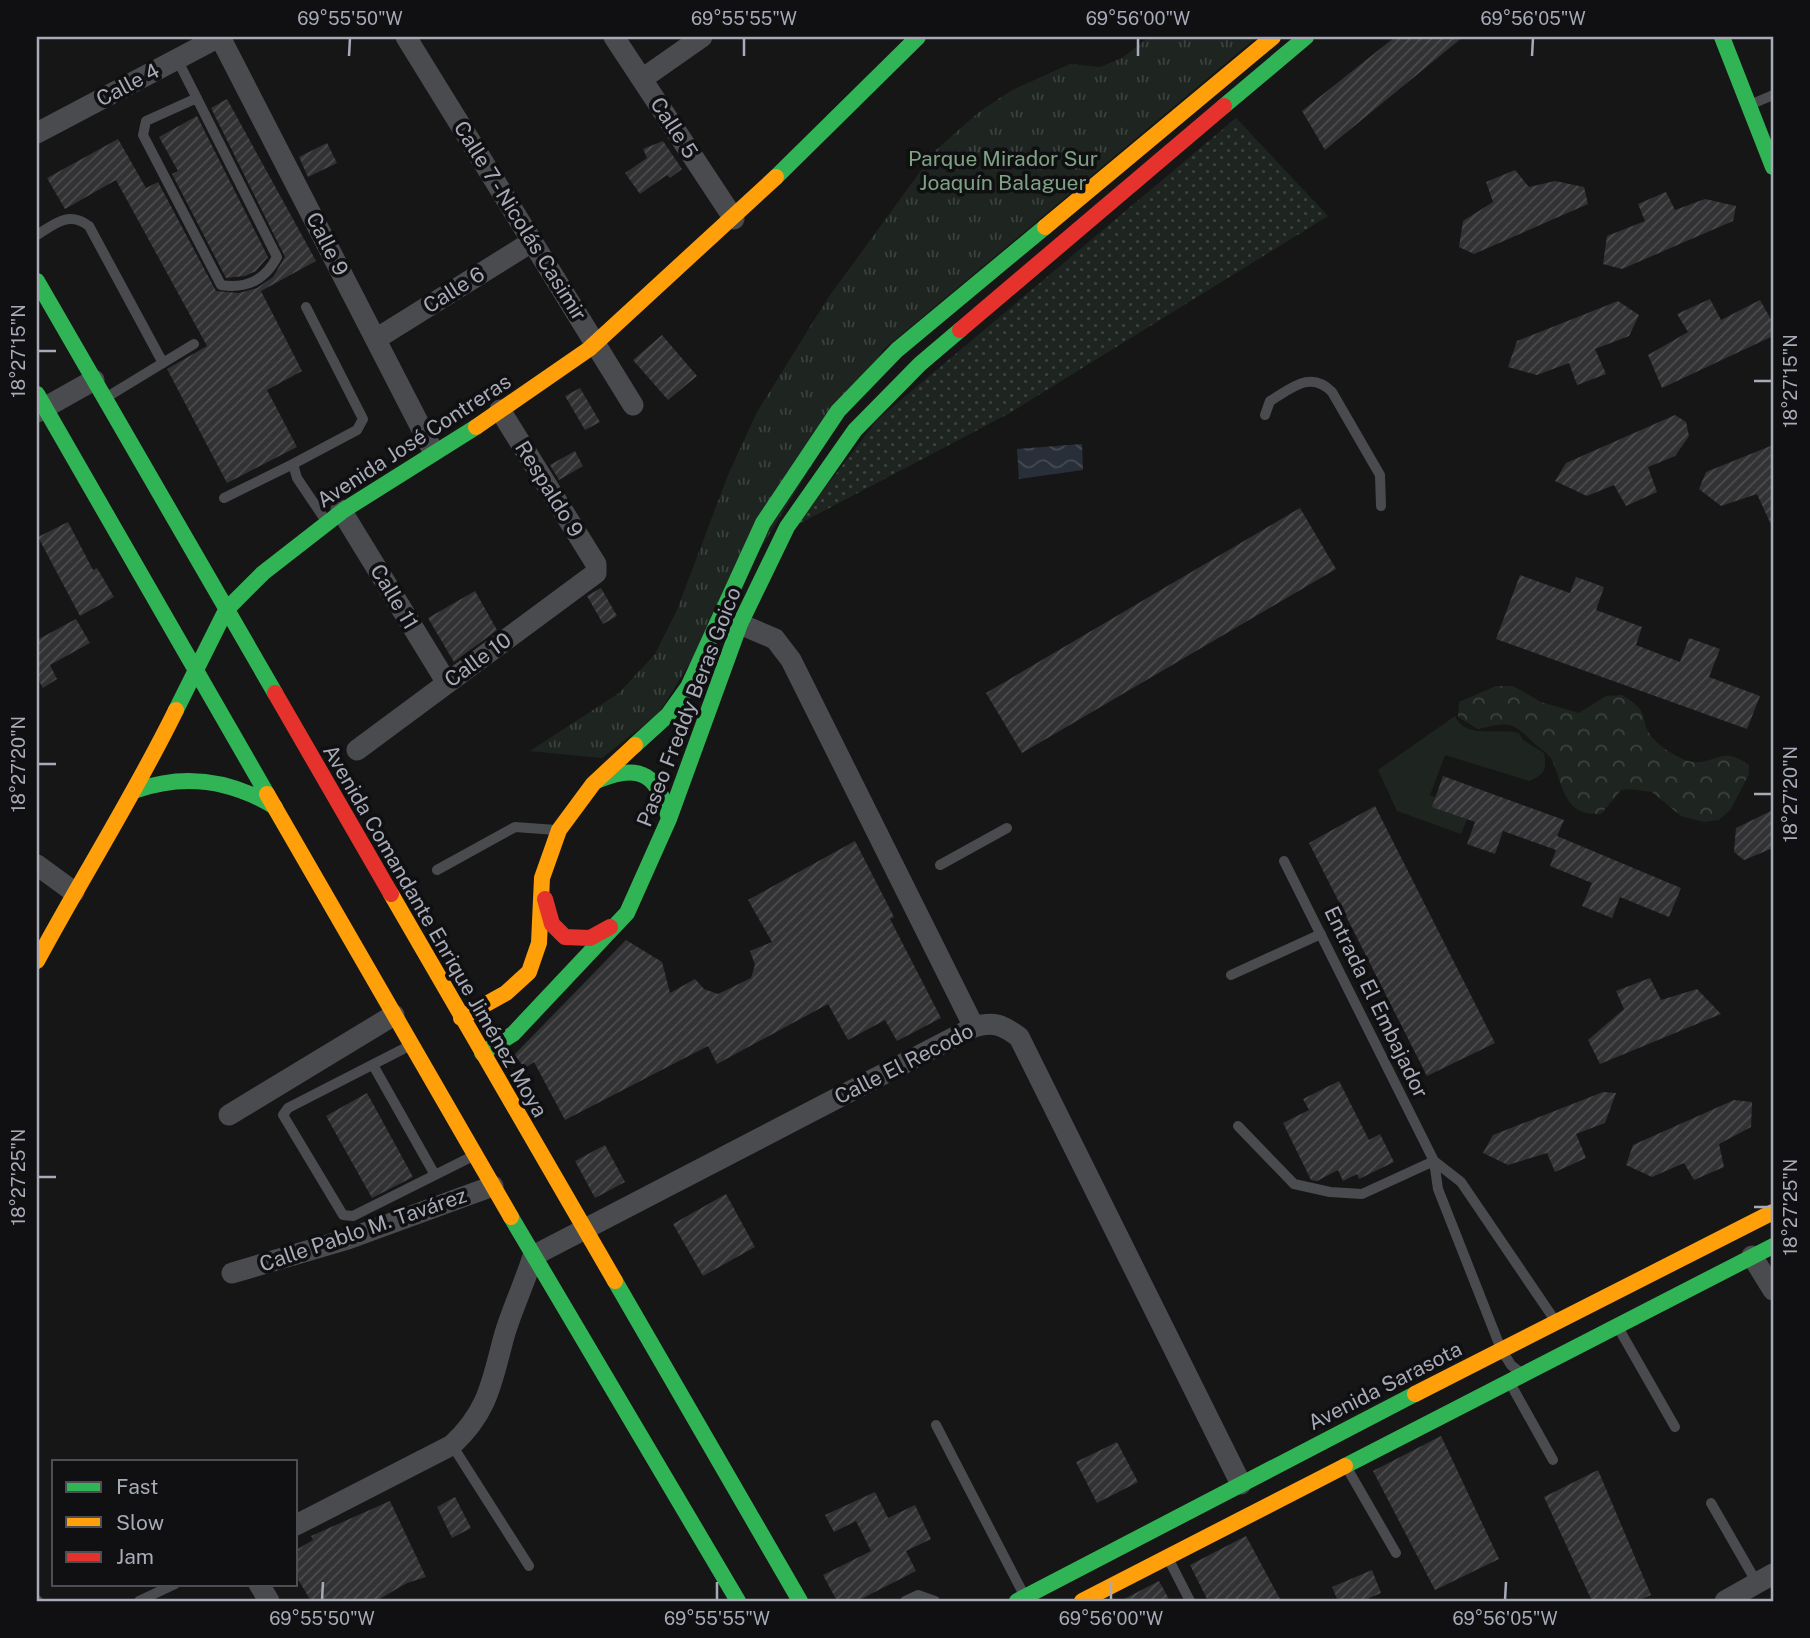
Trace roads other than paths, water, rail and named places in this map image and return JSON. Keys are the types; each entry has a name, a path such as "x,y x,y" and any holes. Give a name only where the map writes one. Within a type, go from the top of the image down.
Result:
{"main road":[{"name":"Avenida José Contreras","path":"37,961 74,892 137,790 226,610 246,588 334,516 561,371 596,344 734,219 918,37"},
{"name":"Paseo Freddy Beras Goico","path":"461,1018 506,993 529,972 539,943 542,877 559,830 593,784 668,715 688,687 763,523 801,462 838,411 897,350 1272,37"},
{"path":"1272,37 1284,55"},
{"name":"Paseo Freddy Beras Goico","path":"482,1054 513,1034 627,913 669,819 740,624 787,527 855,430 920,364 1306,37"},
{"path":"1722,37 1773,167"},
{"name":"Avenida Comandante Enrique Jiménez Moya","path":"37,281 800,1601"},
{"path":"39,404 196,670 533,1255 738,1601"},
{"path":"593,784 620,773 642,774 659,786 669,819"},
{"path":"137,790 157,782 210,781 254,793 275,807"},
{"path":"542,877 552,924 565,937 580,940 590,938 627,913"},
{"name":"Avenida Sarasota","path":"1021,1599 1501,1349 1773,1212"},
{"path":"1082,1601 1113,1594 1167,1557 1518,1380 1773,1246"}],"street":[{"name":"Calle 4","path":"37,133 219,37"},
{"name":"Calle 9","path":"219,37 433,451"},
{"name":"Calle 7 - Nicolás Casimir","path":"406,37 633,405"},
{"name":"Calle 5","path":"614,37 734,219"},
{"path":"642,79 702,37"},
{"name":"Calle 6","path":"376,339 533,241"},
{"path":"39,404 99,390"},
{"name":"Respaldo 9","path":"500,410 597,569"},
{"name":"Calle 11","path":"334,516 447,683"},
{"name":"Calle 10","path":"357,751 596,573 597,569"},
{"path":"740,624 775,639 791,660 974,1027"},
{"path":"37,865 74,892"},
{"path":"229,1115 394,1015"},
{"name":"Calle El Recodo","path":"533,1255 974,1027 988,1023 1001,1024 1019,1037 1241,1484"},
{"name":"Calle Pablo M. Tavárez","path":"233,1273 348,1240 493,1186"},
{"path":"298,1524 452,1444 470,1429 483,1407 533,1255"},
{"path":"1752,1256 1773,1290"},
{"path":"1725,1601 1765,1578"}],"lane":[{"path":"177,59 197,98 278,257 261,279 249,285 221,285 143,135 146,121 197,98"},
{"path":"1749,105 1773,95"},
{"path":"37,235 64,218 79,218 89,226 163,363"},
{"path":"224,498 356,430 363,419 306,307"},
{"path":"99,390 163,363 194,344"},
{"path":"1265,415 1270,401 1303,382 1313,380 1323,383 1332,392 1376,467 1382,485 1381,506"},
{"path":"293,464 297,478 334,516"},
{"path":"437,870 514,827 559,830"},
{"path":"940,865 1007,828"},
{"name":"Entrada El Embajador","path":"1284,861 1434,1161 1438,1189 1501,1349 1511,1364 1553,1460"},
{"path":"1231,975 1321,934"},
{"path":"412,1045 288,1108 283,1115 343,1215 353,1216 475,1155"},
{"path":"373,1065 435,1175"},
{"path":"1238,1126 1294,1184 1330,1192 1362,1194 1434,1161"},
{"name":"Entrada El Embajador","path":"1434,1161 1461,1182 1555,1322"},
{"path":"1555,1322 1564,1338 1563,1355"},
{"path":"1617,1326 1675,1427"},
{"path":"936,1425 1021,1599"},
{"path":"452,1444 530,1566"},
{"path":"1345,1465 1396,1553"},
{"path":"1711,1503 1765,1578"},
{"path":"1167,1557 1190,1601"},
{"path":"139,1601 171,1586"},
{"path":"905,1601 918,1595 935,1601"}],"water":[{"path":"1082,444 1083,470 1019,479 1017,449"}],"park label":[{"name":"Parque Mirador Sur Joaquín Balaguer","path":"1003,171"}]}
